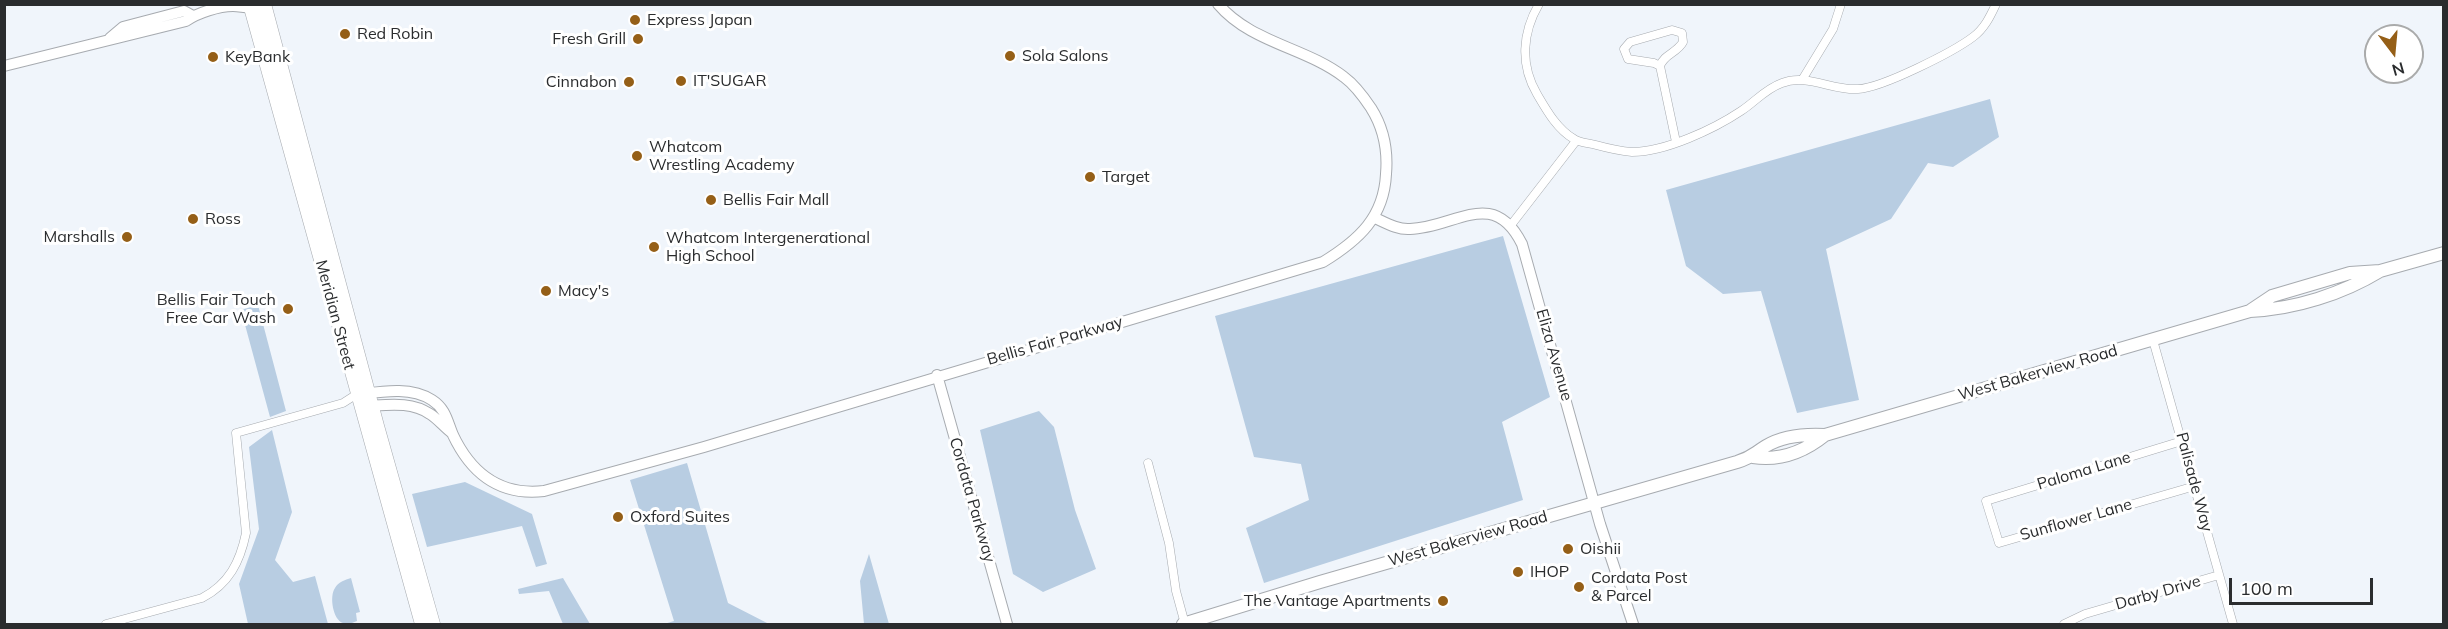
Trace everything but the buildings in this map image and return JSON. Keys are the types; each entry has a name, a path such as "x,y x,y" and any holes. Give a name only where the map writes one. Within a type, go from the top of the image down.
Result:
{"highway":[{"name":"Meridian Street","path":"257,5 296,170 433,624"},
{"name":"Meridian Street","path":"257,5 326,236 393,522 422,624"},
{"path":"296,170 304,176 317,227 326,236"},
{"path":"393,522 403,538 421,600 429,608"}],"main road":[{"name":"West Bakerview Road","path":"1184,624 1753,457 1771,459 1809,448 1825,435 2250,311 2277,310 2355,287 2380,272 2444,253"}],"street":[{"name":"Bellis Fair Parkway","path":"343,403 364,400 415,406 434,416 452,433 471,466 483,477 506,489 538,492 565,487 704,447 938,375 1323,262 1340,252 1366,230 1375,218 1385,188 1386,154 1376,115 1345,77 1331,68 1246,29 1228,16 1218,4"},
{"path":"1539,4 1528,31 1524,49 1525,67 1550,116 1576,141 1632,152 1657,148 1709,129 1783,82 1802,80 1859,89 1893,78 1935,59 1973,37 1987,23 1996,4"},
{"path":"1802,80 1833,29 1841,4"},
{"path":"4,66 186,21 193,16 232,5 257,5"},
{"path":"1660,66 1628,59 1624,49 1626,45 1672,30 1682,33 1682,46 1666,56 1660,66 1676,142"},
{"path":"1375,218 1398,228 1410,229 1485,212 1496,215 1510,225 1576,141"},
{"name":"Eliza Avenue","path":"1510,225 1516,232 1525,253 1616,579 1633,624"},
{"name":"Palisade Way","path":"2153,340 2233,624"},
{"name":"Cordata Parkway","path":"938,375 1007,624"},
{"name":"Bellis Fair Parkway","path":"343,403 364,400"},
{"path":"106,624 202,598 215,591 233,572 243,549 246,533 236,433 343,403"},
{"name":"Paloma Lane","path":"1986,501 2182,441"},
{"path":"1148,463 1169,543 1176,591 1184,624"},
{"name":"Sunflower Lane","path":"1986,501 1998,543 2195,486"},
{"name":"Darby Drive","path":"2064,624 2085,614 2219,575"}],"shaded area":[{"path":"1990,99 1999,137 1953,167 1928,163 1891,219 1826,249 1859,400 1797,413 1761,291 1723,294 1686,266 1666,190"},
{"path":"1503,236 1550,397 1502,422 1523,500 1264,583 1246,528 1309,500 1301,464 1254,457 1215,316"},
{"path":"258,305 286,411 270,417 241,310"},
{"path":"1039,411 1054,427 1075,510 1096,569 1043,592 1013,574 980,430"},
{"path":"272,430 292,512 275,560 293,582 315,576 328,624 248,624 239,584 259,529 249,447"},
{"path":"687,463 728,603 769,624 664,624 674,621 630,480"},
{"path":"465,482 532,514 547,564 536,567 522,526 427,547 412,494"},
{"path":"869,554 889,624 864,624 860,581"},
{"path":"351,578 360,612 356,613 357,621 347,624 337,617 332,596 338,584"},
{"path":"563,578 590,624 563,624 549,591 519,594 518,589"}],"place":[{"name":"Express Japan","path":"635,20"},
{"name":"Red Robin","path":"345,34"},
{"name":"Fresh Grill","path":"638,39"},
{"name":"Sola Salons","path":"1010,56"},
{"name":"KeyBank","path":"213,57"},
{"name":"IT'SUGAR","path":"681,81"},
{"name":"Cinnabon","path":"629,82"},
{"name":"Whatcom Wrestling Academy","path":"637,156"},
{"name":"Target","path":"1090,177"},
{"name":"Bellis Fair Mall","path":"711,200"},
{"name":"Ross","path":"193,219"},
{"name":"Marshalls","path":"127,237"},
{"name":"Whatcom Intergenerational High School","path":"654,247"},
{"name":"Macy's","path":"546,291"},
{"name":"Bellis Fair Touch Free Car Wash","path":"288,309"},
{"name":"Oxford Suites","path":"618,517"},
{"name":"Oishii","path":"1568,549"},
{"name":"IHOP","path":"1518,572"},
{"name":"Cordata Post & Parcel","path":"1579,587"},
{"name":"The Vantage Apartments","path":"1443,601"}]}
